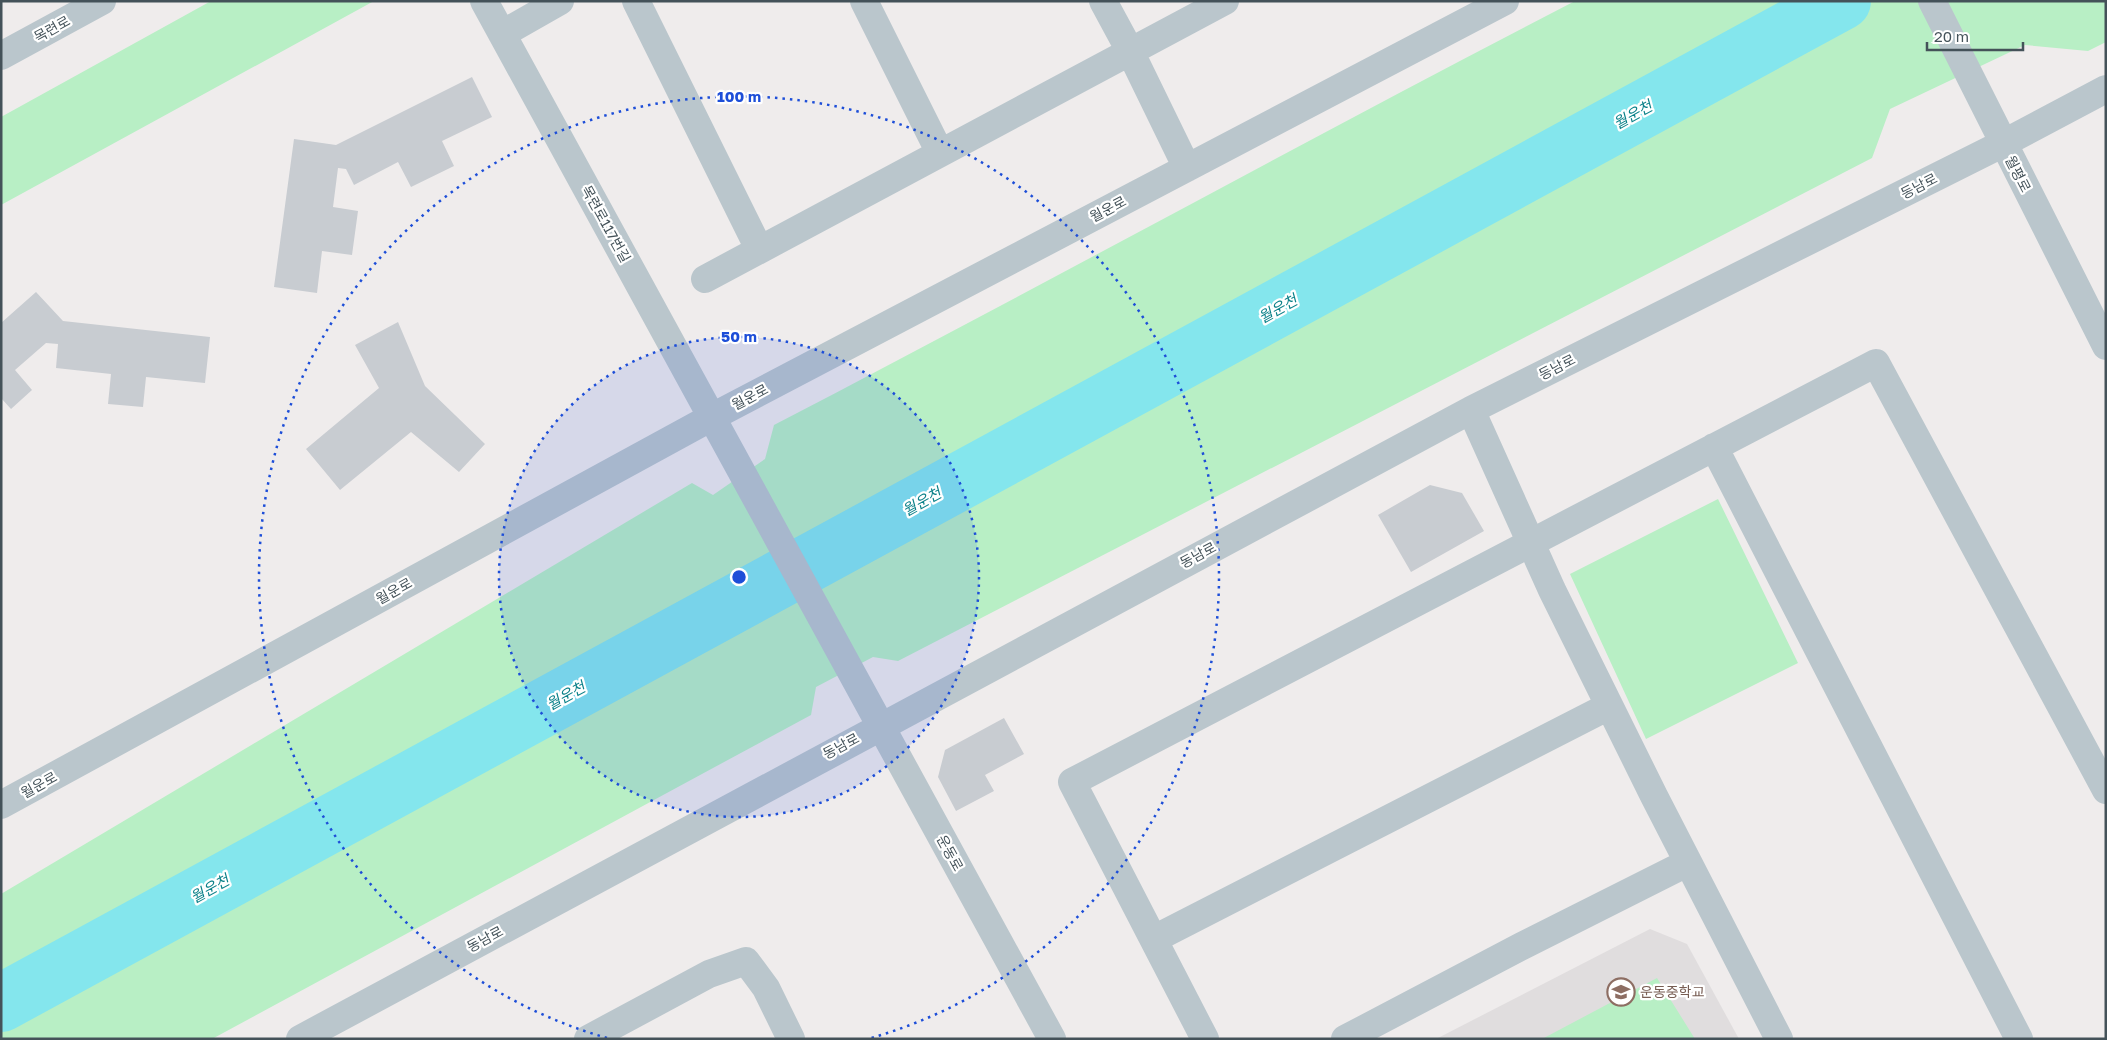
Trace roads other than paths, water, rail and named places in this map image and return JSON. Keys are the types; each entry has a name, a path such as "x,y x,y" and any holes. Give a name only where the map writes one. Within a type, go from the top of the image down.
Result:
{"street":[{"name":"목련로","path":"1,56 102,1"},
{"name":"목련로117번길","path":"484,1 849,668"},
{"path":"502,34 560,1"},
{"path":"636,1 759,250"},
{"path":"864,1 940,153"},
{"path":"1103,1 1130,51 1187,168"},
{"path":"705,279 1224,1"},
{"name":"월운로","path":"1,805 712,417 1505,1"},
{"name":"월평로","path":"1932,1 2002,144 2106,346"},
{"name":"동남로","path":"300,1039 880,725 1472,410 2002,144 2106,89"},
{"path":"1205,1039 1072,782 1876,363 2106,790"},
{"path":"1472,410 1530,542 1609,706 1779,1039"},
{"path":"1714,447 2019,1039"},
{"name":"운동로","path":"849,668 1052,1039"},
{"path":"1154,938 1609,706"},
{"path":"1345,1039 1522,946 1688,863"},
{"path":"588,1039 710,974 746,961 766,988 791,1039"}],"waterway":[{"name":"월운천","path":"1,1003 1842,1"}],"place":[{"name":"운동중학교","path":"1621,992"}]}
